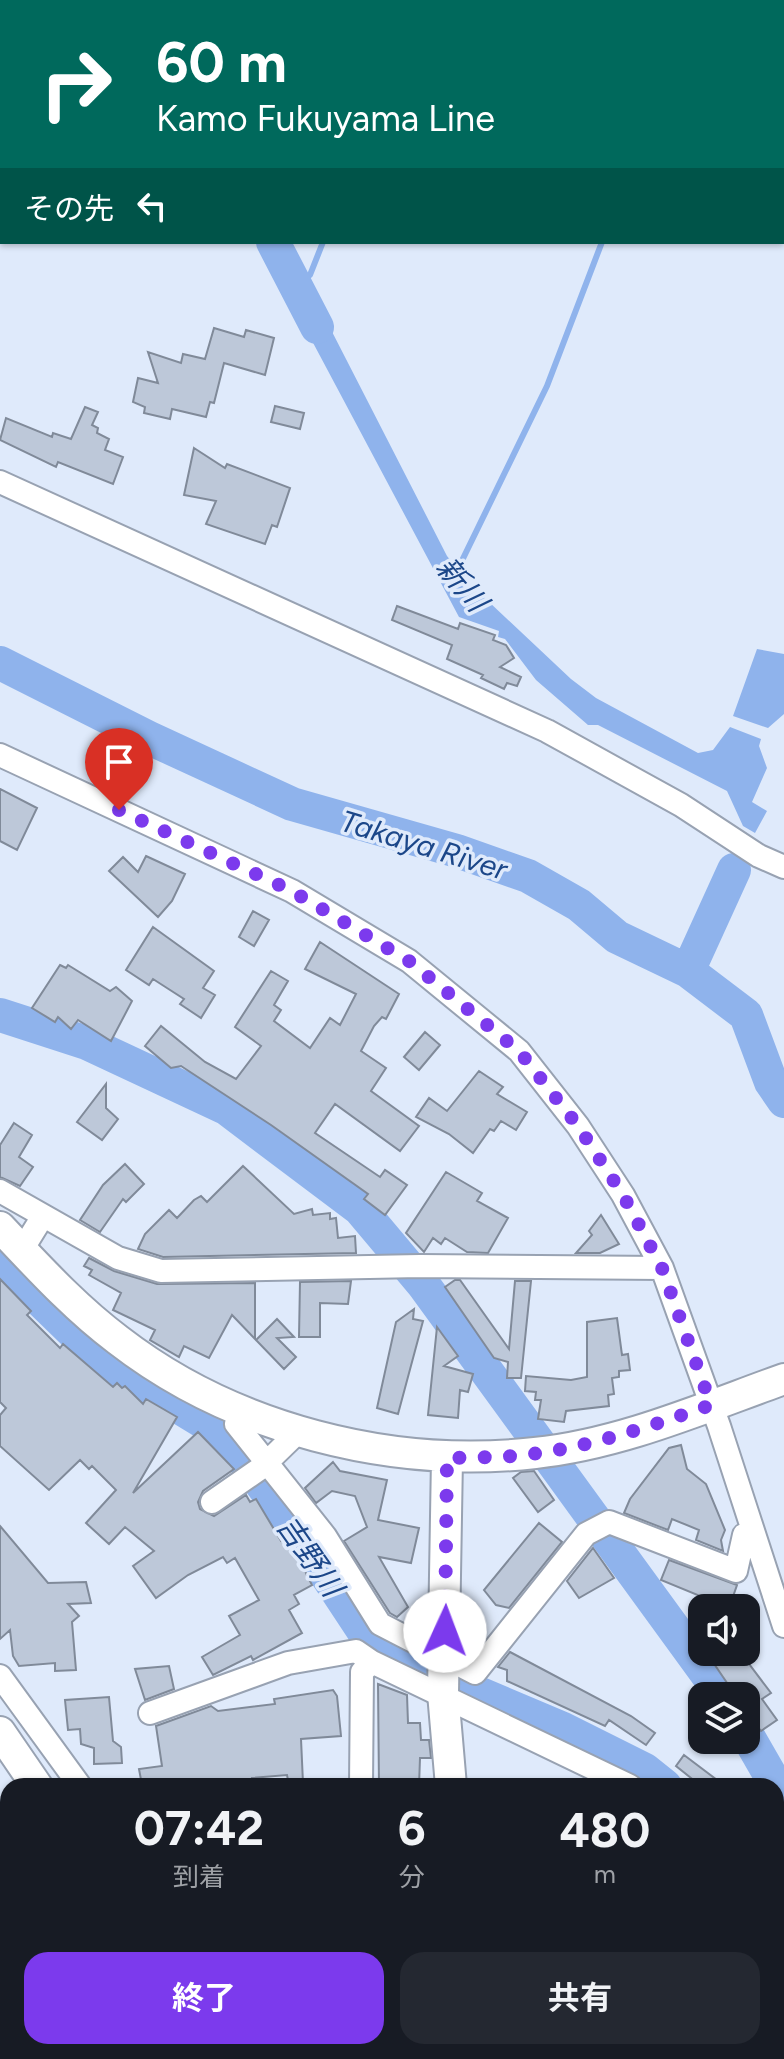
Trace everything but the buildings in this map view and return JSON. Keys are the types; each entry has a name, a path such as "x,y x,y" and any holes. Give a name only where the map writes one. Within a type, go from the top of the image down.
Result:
{"main road":[{"path":"0,1227 66,1295 119,1341 178,1379 241,1411 298,1432 392,1451 447,1458 549,1451 619,1437 784,1379"},
{"path":"447,1458 443,1693 450,1778"},
{"path":"0,1732 32,1778"}],"street":[{"path":"0,482 547,731 681,805 759,856 784,867"},
{"path":"0,755 292,891 409,961 519,1051 586,1137 623,1195 662,1268 784,1626"},
{"path":"0,1191 118,1258 161,1271 420,1266 662,1268"},
{"path":"22,1250 43,1216"},
{"path":"241,1411 236,1424 258,1471 325,1536 380,1624 475,1673 586,1534 609,1522 736,1571 744,1535 752,1534"},
{"path":"212,1502 258,1471 298,1432"},
{"path":"150,1713 288,1663 356,1651 372,1662 443,1693 614,1778"},
{"path":"361,1778 362,1672 372,1662"},
{"path":"0,1676 74,1778"}],"water":[{"path":"306,281 447,556 471,585 571,679 596,698 698,753 713,750 730,727 761,739 759,746 767,768 752,802 767,811 755,833 743,826 727,791 598,725 588,725 536,680 505,639 498,637 499,631 459,617 286,292"},
{"path":"757,649 784,654 784,714 768,728 733,716"}],"waterway":[{"name":"新川","path":"274,244 317,327"},
{"path":"295,284 310,275 322,244"},
{"path":"455,575 547,386 601,244"},
{"name":"Takaya River","path":"0,663 149,738 292,804 457,851 528,876 579,905 617,937 688,971 746,1015 771,1082 784,1101"},
{"name":"新川","path":"688,971 734,870"},
{"path":"0,1015 87,1043 226,1108 360,1209 423,1284 713,1682"},
{"name":"吉野川","path":"0,1261 102,1360 207,1424 242,1458 302,1538 368,1638 433,1674 563,1729 655,1778"},
{"path":"758,1754 772,1778"}],"route":[{"path":"119,810 292,891 409,961 519,1051 578,1126 623,1195 662,1268 711,1405 619,1437 561,1449 447,1458 445,1631"}]}
